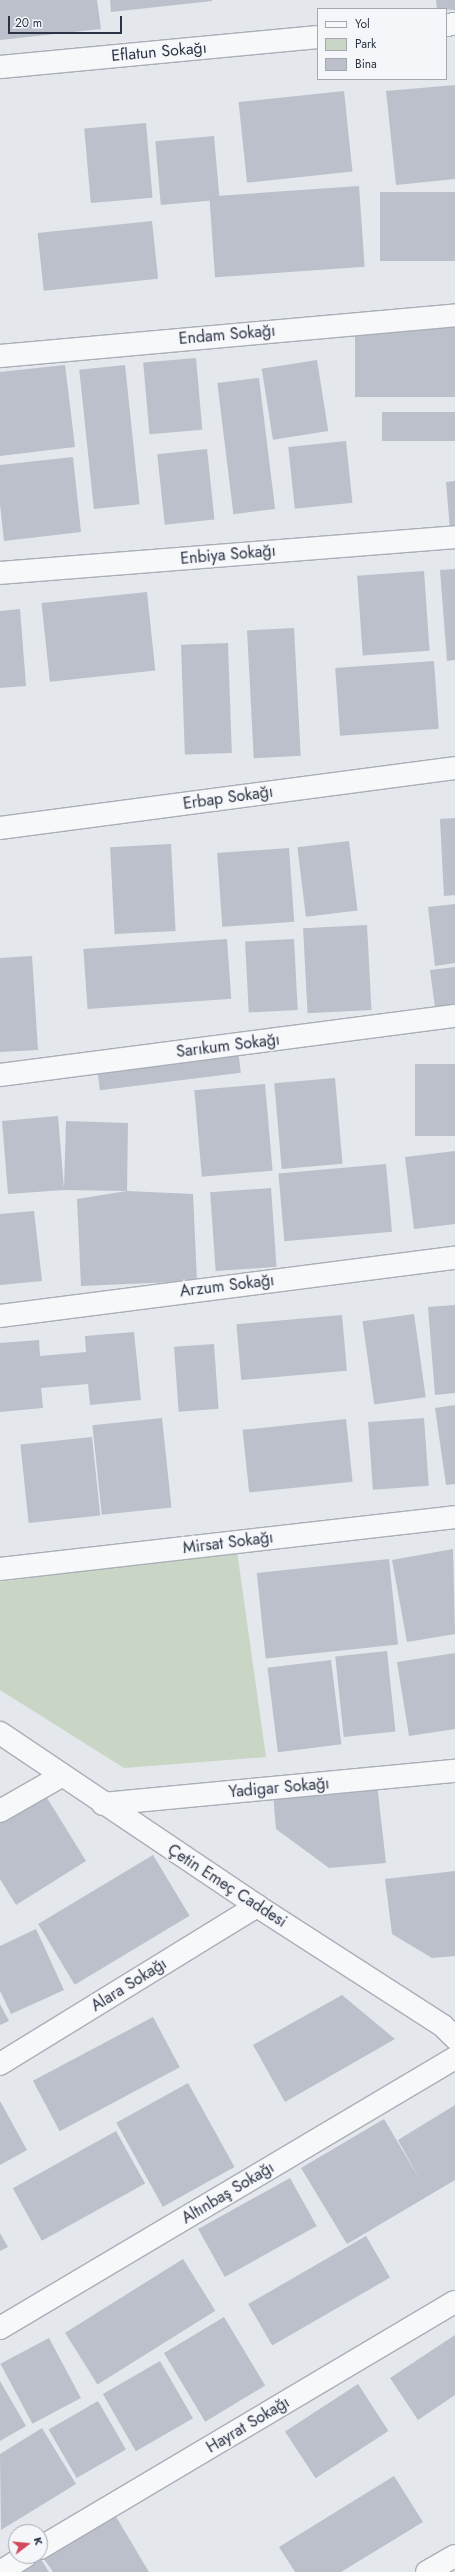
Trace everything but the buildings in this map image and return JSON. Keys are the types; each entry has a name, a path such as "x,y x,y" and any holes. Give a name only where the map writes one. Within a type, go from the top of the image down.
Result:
{"street":[{"name":"Eflatun Sokağı","path":"0,67 317,37"},
{"name":"Endam Sokağı","path":"0,356 455,315"},
{"name":"Enbiya Sokağı","path":"0,573 455,537"},
{"name":"Erbap Sokağı","path":"0,828 455,768"},
{"name":"Sarıkum Sokağı","path":"0,1075 455,1016"},
{"name":"Arzum Sokağı","path":"0,1316 455,1258"},
{"name":"Mirsat Sokağı","path":"0,1569 455,1517"},
{"name":"Çetin Emeç Caddesi","path":"0,1733 61,1776 257,1906 451,2029"},
{"name":"Yadigar Sokağı","path":"103,1804 455,1771"},
{"path":"0,1811 61,1776"},
{"name":"Alara Sokağı","path":"0,2064 257,1906"},
{"name":"Altınbaş Sokağı","path":"0,2328 455,2058"},
{"name":"Hayrat Sokağı","path":"48,2543 455,2302"},
{"path":"427,2572 455,2556"},
{"path":"0,2572 13,2564"}],"green space":[{"path":"237,1551 266,1757 124,1768 0,1690 0,1582"}]}
